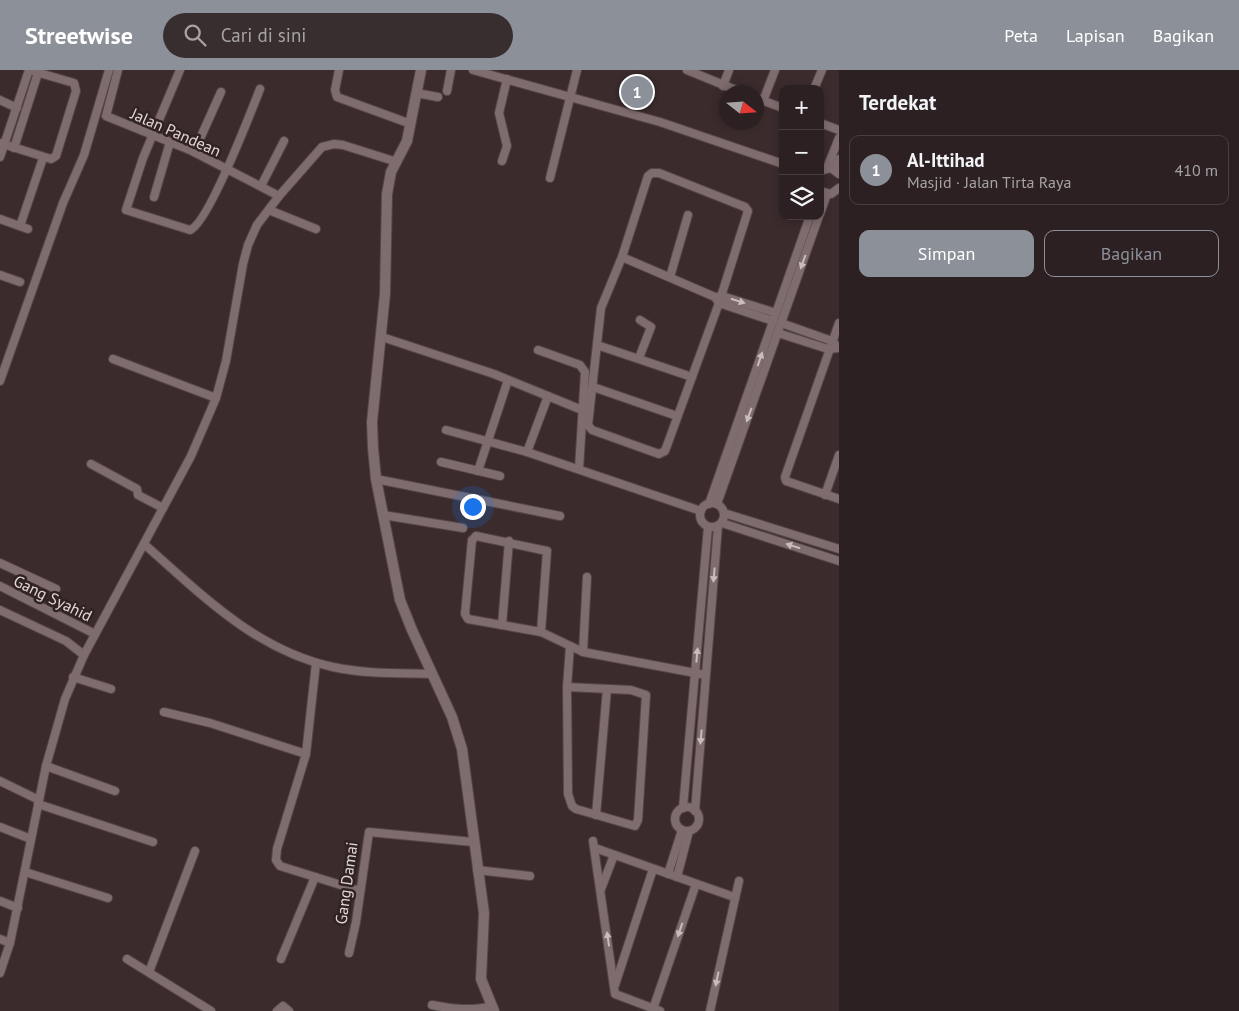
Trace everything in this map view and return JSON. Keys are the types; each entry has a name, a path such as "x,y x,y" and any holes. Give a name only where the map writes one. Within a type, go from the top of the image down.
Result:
{"street":[{"path":"0,157 2,144 17,108 29,70 74,83 76,88 56,156 51,159 44,158 2,144"},
{"path":"0,381 63,203 84,155 109,70"},
{"name":"Jalan Pandean","path":"118,70 105,115 194,152 279,196"},
{"path":"180,70 153,135 126,209 128,212 192,230 199,222 226,170 260,89"},
{"path":"339,70 335,90 337,97 411,124"},
{"path":"421,70 411,124 404,148 390,177 387,194 382,337 372,422 376,479 400,600 452,717 462,749 473,842 484,912 482,979 490,1008 454,1009 432,1005"},
{"path":"447,91 452,70"},
{"path":"472,70 643,118 779,163"},
{"path":"550,178 577,70"},
{"path":"687,70 721,85"},
{"path":"723,85 729,70"},
{"path":"764,92 775,70"},
{"path":"816,85 822,70"},
{"path":"14,148 38,72"},
{"path":"502,162 507,146 499,115 507,79"},
{"path":"194,152 221,92"},
{"path":"416,93 438,97"},
{"path":"0,100 17,108"},
{"path":"764,101 779,107"},
{"path":"824,124 839,130"},
{"path":"839,138 824,170 837,172 839,159"},
{"path":"261,186 284,141"},
{"path":"154,197 170,142"},
{"path":"0,973 2,962 10,943 18,908 46,766 56,726 73,677 191,456 216,398 226,361 248,245 257,226 279,196 317,151 327,145 343,145 397,162"},
{"path":"0,219 24,227 44,158"},
{"path":"652,172 659,173 748,210 692,377 665,451 659,454 590,429 588,425 601,308 622,257 648,176 652,172"},
{"path":"824,192 839,190"},
{"path":"269,210 316,229"},
{"path":"670,276 688,215"},
{"path":"713,504 777,319 809,220"},
{"path":"446,430 527,452 701,511 713,504 778,333 777,319 818,220"},
{"path":"622,257 670,276 719,299 832,341 838,348"},
{"path":"0,275 20,282"},
{"path":"639,358 651,327 640,320"},
{"path":"839,322 828,349 785,477 786,481 839,499"},
{"path":"778,333 828,349 838,348"},
{"path":"382,337 508,380 582,410"},
{"path":"597,344 692,377"},
{"path":"538,350 584,368 586,382 578,469"},
{"path":"113,360 216,398"},
{"path":"478,471 508,380"},
{"path":"592,387 677,416"},
{"path":"527,452 548,396"},
{"path":"825,494 839,455"},
{"path":"441,462 500,476"},
{"path":"91,464 136,490 138,495 163,508"},
{"path":"376,479 560,516"},
{"path":"713,504 724,513 839,549"},
{"path":"701,511 701,521 708,527"},
{"path":"695,811 683,808 678,811 675,818 676,825 685,831 696,828 699,821 695,811 706,675 720,524 724,513"},
{"path":"383,515 463,528"},
{"path":"708,527 720,524 839,561"},
{"path":"683,808 708,527"},
{"path":"541,632 547,551 509,541 480,536 473,538 465,614 470,620 541,632 583,652 706,675"},
{"path":"502,625 509,541"},
{"path":"144,544 244,630 316,663 358,671 432,674"},
{"path":"0,563 56,589"},
{"path":"583,652 588,577"},
{"name":"Gang Syahid","path":"0,586 95,634"},
{"path":"0,610 66,641 84,655"},
{"path":"567,687 640,692 646,697 638,820 635,825 630,826 576,809 569,800 567,687 570,646"},
{"path":"316,663 306,754 275,857 280,866 360,891"},
{"path":"73,677 111,689"},
{"path":"596,816 607,689"},
{"path":"164,712 225,728 306,754"},
{"path":"46,766 114,791"},
{"path":"0,781 39,802 152,842"},
{"path":"0,827 31,839"},
{"path":"668,874 685,831"},
{"path":"677,877 685,831"},
{"name":"Gang Damai","path":"348,953 356,922 369,832 473,842"},
{"path":"696,884 657,1010 618,997 614,993 594,845 614,855 734,897"},
{"path":"149,972 195,851"},
{"path":"601,891 614,855"},
{"path":"614,987 653,869"},
{"path":"478,870 530,876"},
{"path":"26,872 108,898"},
{"path":"281,959 315,877"},
{"path":"710,1011 739,881"},
{"path":"0,901 18,908"},
{"path":"0,939 10,943"},
{"path":"127,960 211,1011"},
{"path":"277,1011 282,1006 289,1011"}],"place":[{"name":"Al-Ittihad","path":"637,92"}]}
